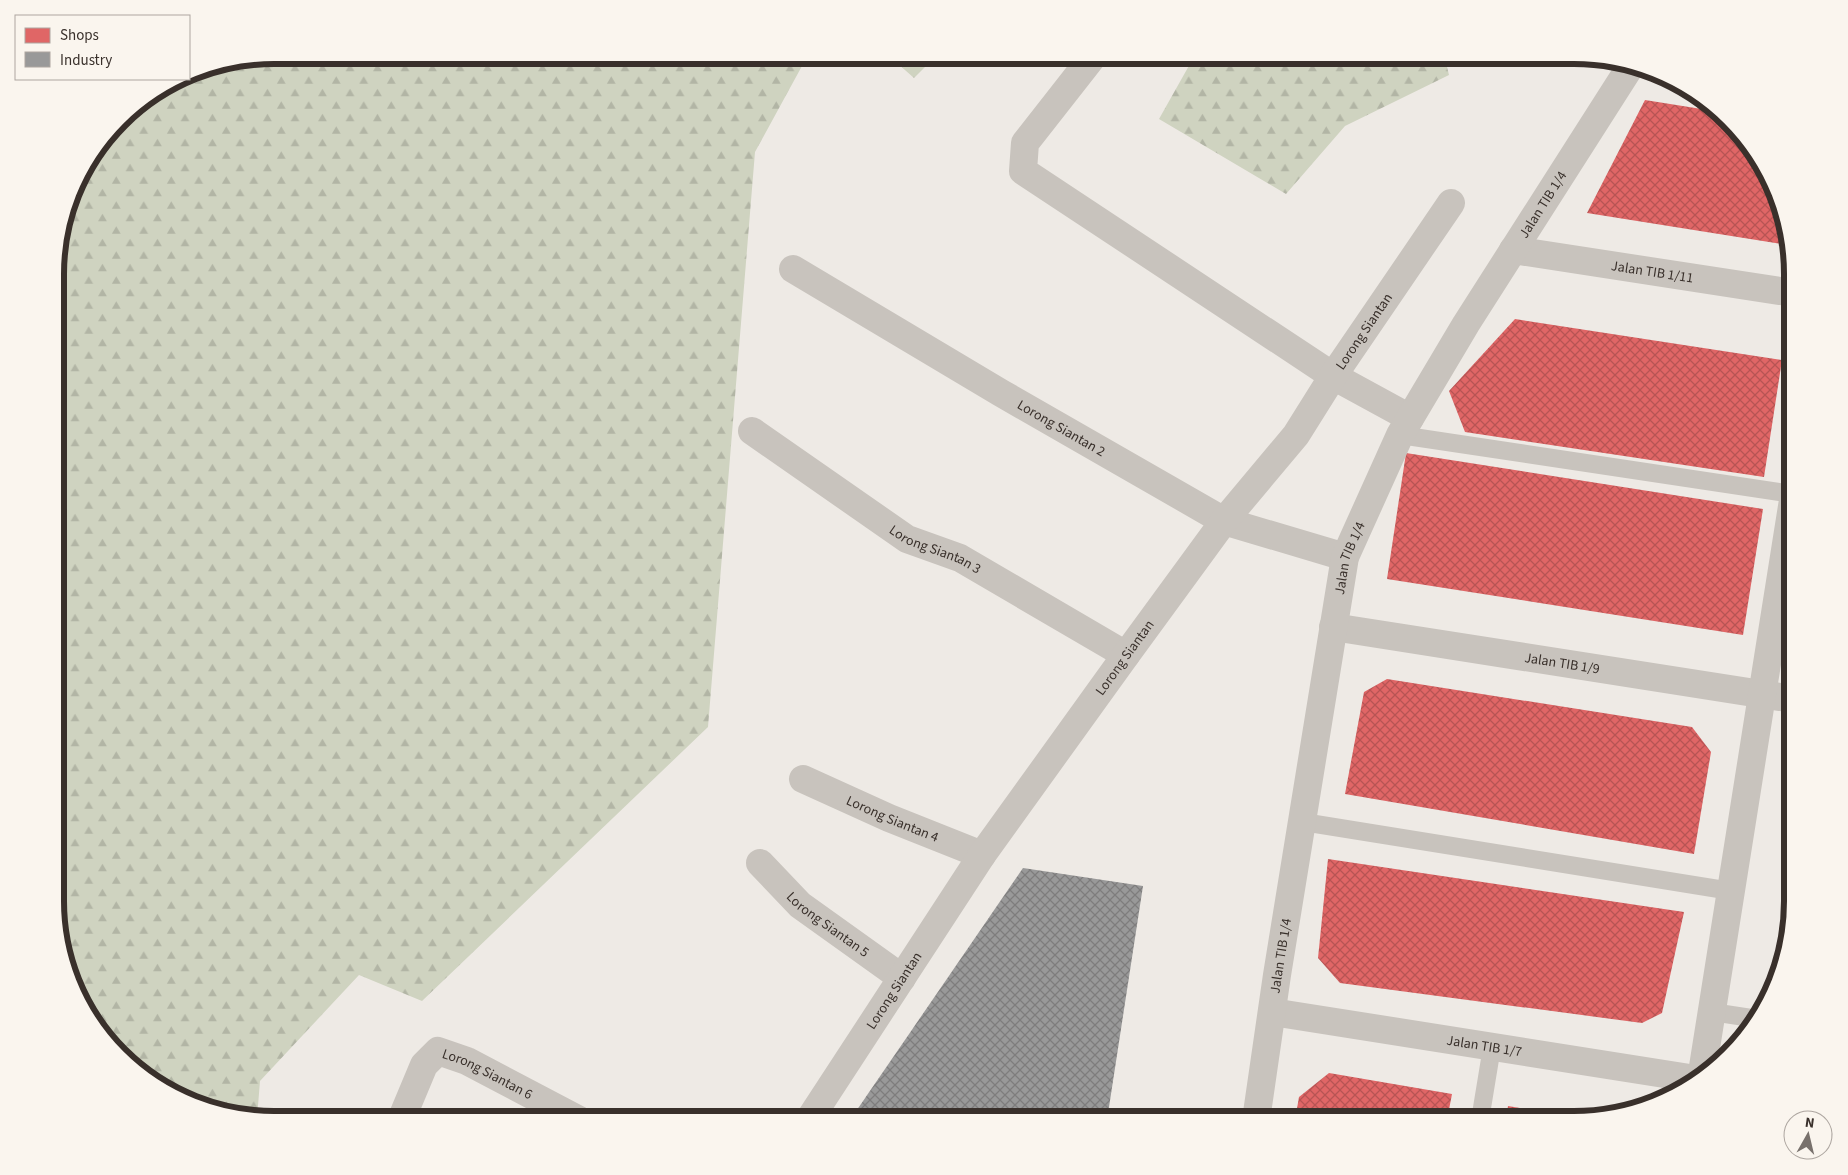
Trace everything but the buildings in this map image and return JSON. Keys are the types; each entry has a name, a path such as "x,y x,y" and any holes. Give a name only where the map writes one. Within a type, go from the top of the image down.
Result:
{"street":[{"path":"1087,64 1025,144 1022,171 1333,376 1405,427"},
{"name":"Jalan TIB 1/4","path":"1257,1111 1277,975 1345,557 1405,427 1466,324 1634,73"},
{"name":"Lorong Siantan","path":"815,1111 982,855 1224,521 1296,436 1333,376 1451,203"},
{"name":"Jalan TIB 1/11","path":"1514,250 1784,292"},
{"name":"Lorong Siantan 2","path":"792,269 1001,393 1224,521 1345,557"},
{"name":"Lorong Siantan 3","path":"752,432 907,538 960,558 1126,655"},
{"path":"1703,1067 1784,552"},
{"name":"Jalan TIB 1/9","path":"1333,627 1784,699"},
{"name":"Lorong Siantan 4","path":"803,779 889,818 982,855"},
{"name":"Lorong Siantan 5","path":"760,863 800,905 902,978"},
{"name":"Jalan TIB 1/7","path":"1272,1012 1688,1078"},
{"name":"Lorong Siantan 6","path":"405,1111 424,1064 438,1051 467,1061 562,1111"}],"lane":[{"path":"1405,427 1784,493"},
{"path":"1302,822 1731,891"},
{"path":"1712,1012 1749,1018"},
{"path":"1481,1111 1492,1047"}],"green space":[{"path":"260,64 803,64 755,152 708,727 422,1001 359,975 260,1081 258,1111 232,1107 206,1100 181,1090 157,1076 125,1050 99,1018 80,982 68,943 64,915 64,260 71,219 85,181 99,157 116,135 146,107 181,85 206,75 232,68"},
{"path":"898,64 928,64 914,78"},
{"path":"1190,64 1446,64 1449,75 1345,126 1286,194 1159,119"}]}
